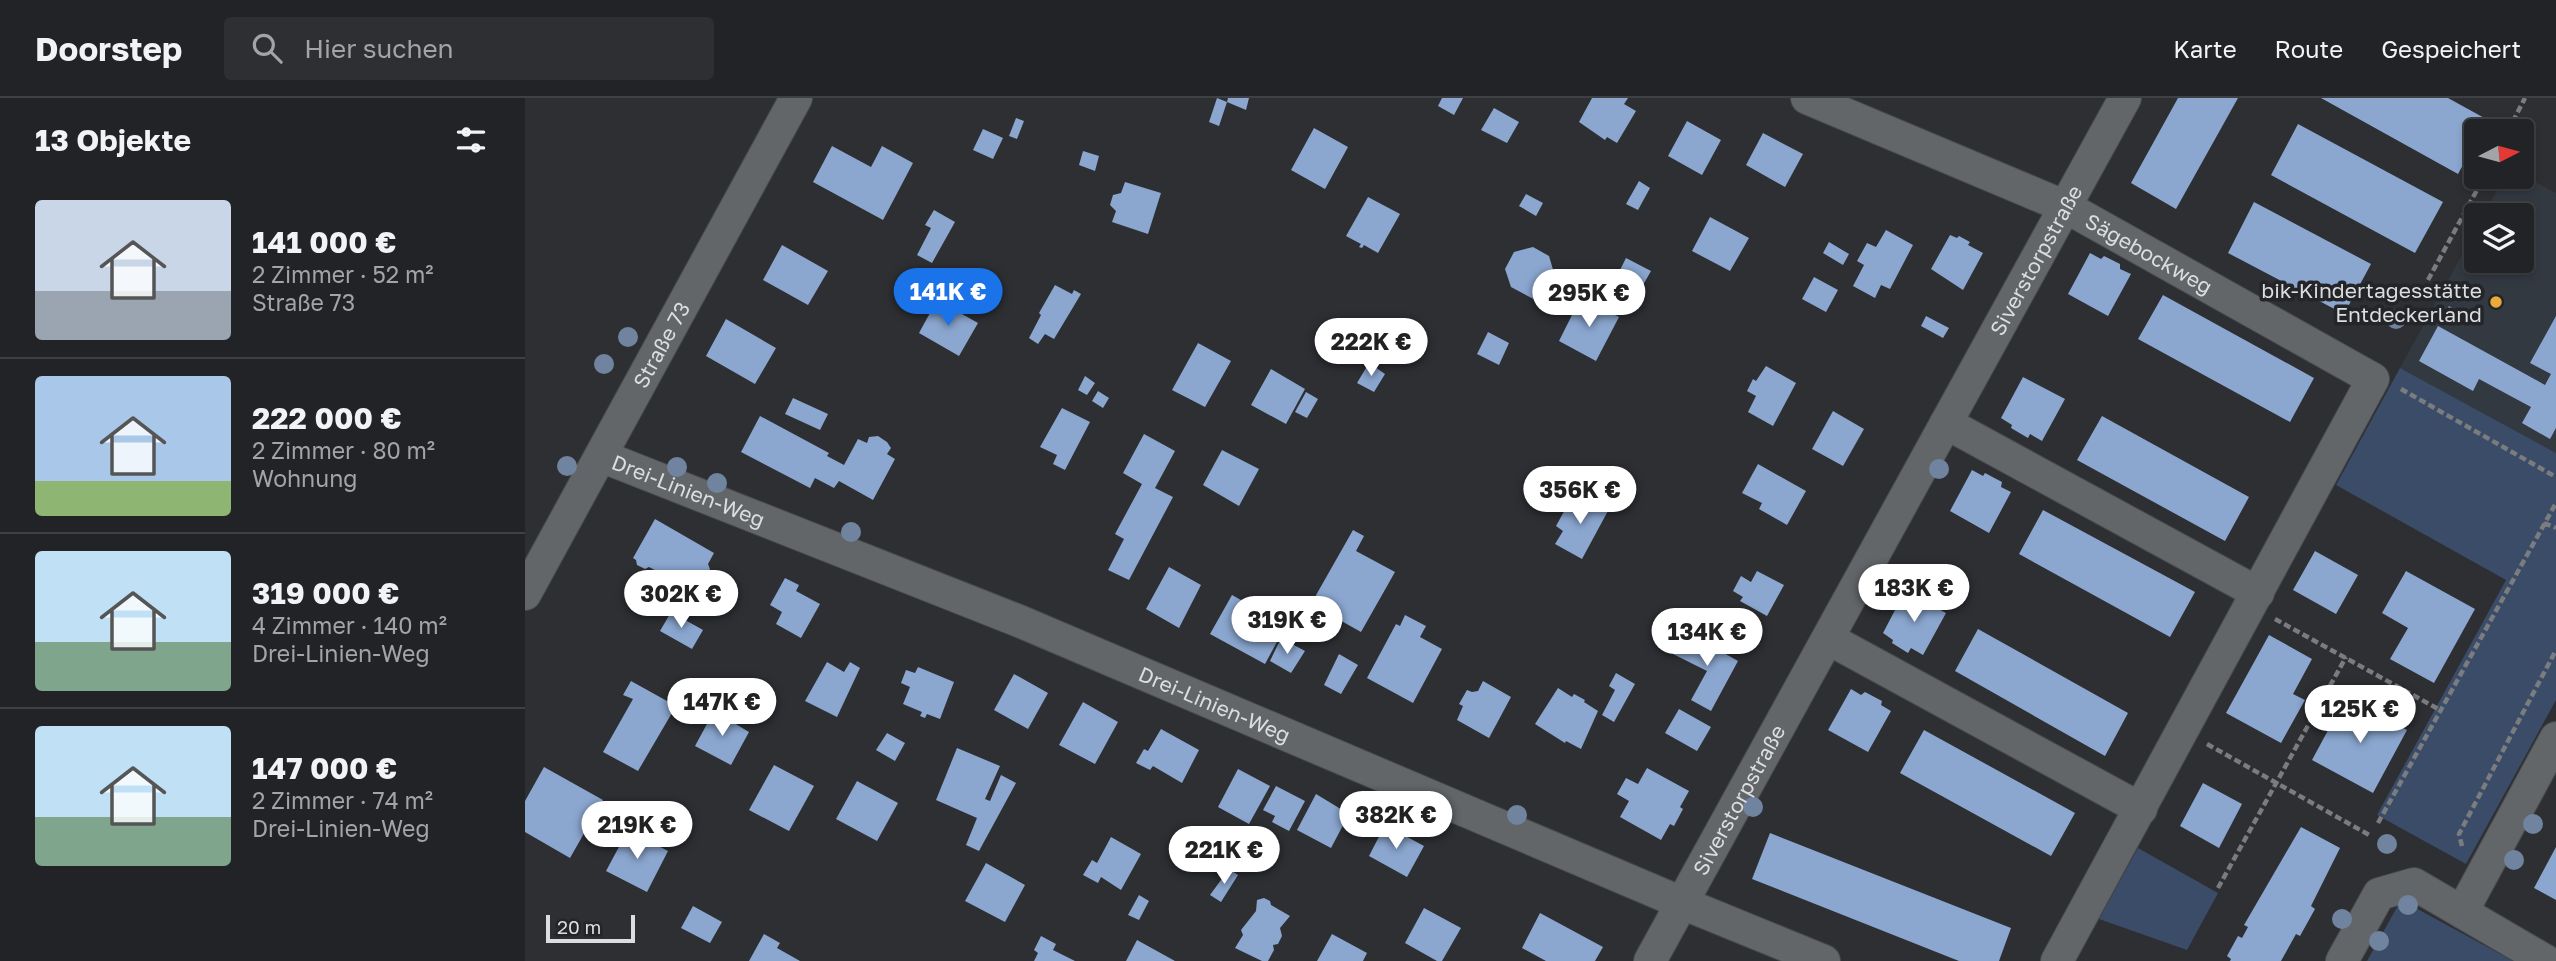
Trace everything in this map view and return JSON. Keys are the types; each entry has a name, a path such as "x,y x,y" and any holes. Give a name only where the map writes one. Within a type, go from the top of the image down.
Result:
{"street":[{"name":"Straße 73","path":"525,594 796,98"},
{"name":"Sägebockweg","path":"1807,98 2066,207 2373,379"},
{"name":"Siverstorpstraße","path":"1650,961 2125,98"},
{"path":"2057,961 2318,485 2373,379"},
{"path":"1946,423 2255,600"},
{"name":"Drei-Linien-Weg","path":"601,456 1019,621 1682,904 1824,961"},
{"path":"1829,639 2141,809"},
{"path":"2462,912 2556,738"},
{"path":"2342,961 2379,894 2414,884 2546,961"}],"path":[{"path":"2514,119 2525,98"},
{"path":"2428,280 2477,189"},
{"path":"2373,379 2401,389 2556,477"},
{"path":"2378,823 2556,503"},
{"path":"2544,523 2556,528"},
{"path":"2255,600 2346,657 2440,710"},
{"path":"2465,856 2459,834 2556,650"},
{"path":"2218,888 2346,657"},
{"path":"2184,730 2371,836"}],"shaded area":[{"name":"bik-Kindertagesstätte Entdeckerland","path":"2534,181 2556,193 2556,453 2400,368 2464,251 2464,273 2534,273 2534,203 2490,203 2498,189 2534,189"},
{"path":"2400,368 2556,453 2556,700 2466,864 2377,815 2506,580 2336,485"},
{"path":"2138,848 2218,893 2187,950 2099,919"},
{"path":"2401,900 2513,961 2367,961"}],"building":[{"path":"1217,98 1227,102 1219,126 1209,122"},
{"path":"1228,98 1249,98 1246,110 1227,102"},
{"path":"1442,98 1463,98 1454,115 1438,106"},
{"path":"1592,98 1628,98 1624,104 1636,111 1617,143 1607,137 1605,140 1579,122"},
{"path":"2178,98 2238,98 2176,209 2131,183"},
{"path":"2321,98 2448,98 2486,119 2464,119 2464,163 2458,174"},
{"path":"1494,108 1519,122 1507,143 1481,130"},
{"path":"1016,118 1024,121 1017,139 1009,136"},
{"path":"1687,121 1721,140 1702,175 1668,156"},
{"path":"2298,124 2443,202 2415,253 2271,175"},
{"path":"1314,128 1348,147 1325,189 1291,170"},
{"path":"983,129 1003,138 993,159 973,150"},
{"path":"1763,133 1803,154 1785,187 1746,165"},
{"path":"832,146 871,167 882,146 913,163 883,220 813,182"},
{"path":"1083,151 1099,156 1095,171 1079,165"},
{"path":"1639,181 1650,188 1638,210 1626,204"},
{"path":"1125,182 1161,193 1148,234 1112,222 1116,211 1110,205 1113,195 1121,193"},
{"path":"1526,194 1543,203 1536,216 1519,206"},
{"path":"1368,197 1400,214 1378,253 1364,245 1359,247 1361,244 1346,236"},
{"path":"2254,202 2371,264 2344,314 2228,253"},
{"path":"934,210 955,222 932,263 917,255 931,228 925,225"},
{"path":"1710,217 1749,238 1730,271 1692,251"},
{"path":"1886,230 1913,245 1890,289 1881,285 1875,298 1853,286 1864,265 1857,261 1867,243 1876,247"},
{"path":"1950,235 1970,242 1968,245 1983,253 1963,290 1931,269"},
{"path":"1829,242 1849,254 1843,265 1823,253"},
{"path":"782,245 828,271 808,305 763,280"},
{"path":"1533,247 1549,256 1554,273 1539,302 1511,287 1505,269 1514,252"},
{"path":"2090,253 2120,264 2120,269 2131,274 2108,316 2068,294"},
{"path":"1626,258 1651,271 1631,306 1608,294"},
{"path":"1814,277 1838,290 1826,312 1802,299"},
{"path":"1055,285 1072,294 1074,290 1081,294 1054,339 1045,334 1038,344 1029,338"},
{"path":"2163,295 2314,378 2290,422 2138,339"},
{"path":"1581,297 1619,317 1596,361 1559,341"},
{"path":"937,300 978,323 959,356 919,333"},
{"path":"2449,306 2466,316 2461,325 2444,315"},
{"path":"1926,316 1949,328 1943,338 1921,326"},
{"path":"2556,316 2556,428 2550,439 2522,423 2531,407 2479,379 2473,391 2419,361 2438,326 2545,385 2551,374 2530,363"},
{"path":"726,319 776,348 755,384 706,356"},
{"path":"1488,332 1509,343 1499,365 1477,354"},
{"path":"1198,343 1231,361 1205,407 1172,390"},
{"path":"1369,363 1385,374 1374,392 1357,383"},
{"path":"1766,366 1796,383 1773,426 1748,412 1756,396 1747,391 1753,379 1756,381"},
{"path":"1271,369 1305,389 1286,424 1251,405"},
{"path":"1085,376 1095,383 1087,395 1078,390"},
{"path":"2023,377 2065,399 2042,441 2030,434 2028,438 2001,418"},
{"path":"1098,391 1109,398 1103,408 1092,401"},
{"path":"1306,392 1318,399 1307,418 1295,412"},
{"path":"793,398 828,414 820,430 785,414"},
{"path":"1062,408 1090,422 1065,470 1053,464 1057,455 1040,447"},
{"path":"1833,411 1864,429 1843,466 1812,449"},
{"path":"760,416 829,453 827,456 844,465 858,439 867,443 869,437 878,436 887,442 891,448 887,454 895,459 873,500 839,481 834,488 815,478 810,488 741,452"},
{"path":"2102,416 2249,497 2225,541 2077,460"},
{"path":"1144,434 1175,451 1155,488 1173,497 1129,580 1108,570 1124,539 1115,534 1142,484 1123,473"},
{"path":"1222,450 1259,469 1239,506 1203,485"},
{"path":"1758,464 1806,491 1787,525 1759,509 1762,503 1742,493"},
{"path":"1972,470 2002,482 2001,487 2011,492 1989,533 1950,511"},
{"path":"1572,497 1589,506 1592,499 1609,509 1582,559 1555,544 1563,531 1556,526"},
{"path":"2043,510 2195,592 2170,637 2019,554"},
{"path":"655,519 714,553 708,564 710,569 694,591 649,567 645,569 637,565 633,558"},
{"path":"1353,530 1364,536 1356,551 1395,572 1361,632 1311,604"},
{"path":"2315,551 2358,575 2336,614 2293,590"},
{"path":"1169,567 1201,585 1179,628 1146,609"},
{"path":"1757,571 1784,585 1767,616 1740,601 1743,597 1733,591 1741,576 1751,582"},
{"path":"2406,571 2475,609 2434,683 2390,659 2408,628 2382,613"},
{"path":"785,578 799,585 796,591 820,604 801,638 776,624 782,612 770,605"},
{"path":"1905,591 1946,613 1923,655 1911,648 1908,653 1892,643 1893,640 1883,633"},
{"path":"1232,595 1275,619 1267,633 1278,640 1265,664 1210,634"},
{"path":"671,612 703,630 692,649 660,631"},
{"path":"1405,615 1426,626 1420,637 1442,649 1413,703 1367,678 1396,624 1400,626"},
{"path":"1978,629 2128,713 2105,756 1955,671"},
{"path":"1685,631 1738,661 1711,711 1691,700 1707,671 1673,654"},
{"path":"2269,635 2312,659 2293,694 2305,700 2281,743 2226,713"},
{"path":"1281,638 1305,651 1291,673 1270,661"},
{"path":"1339,654 1358,665 1341,694 1324,685"},
{"path":"827,662 844,672 850,662 860,668 837,717 805,701"},
{"path":"918,667 954,682 940,719 927,714 925,718 920,716 922,712 903,704 910,687 901,683 906,670 915,673"},
{"path":"1616,673 1635,684 1614,722 1602,715 1615,690 1609,686"},
{"path":"1014,674 1048,693 1028,729 994,710"},
{"path":"631,681 676,706 638,771 603,752 633,699 623,695"},
{"path":"1483,681 1511,697 1489,738 1457,720 1463,706 1459,704 1467,690 1478,691"},
{"path":"1558,688 1572,697 1574,694 1585,700 1584,702 1598,711 1581,749 1566,741 1565,743 1535,724"},
{"path":"1851,689 1861,695 1865,692 1882,701 1881,705 1891,711 1868,752 1828,730"},
{"path":"2346,697 2407,730 2373,793 2312,760"},
{"path":"1083,702 1118,722 1095,764 1059,745"},
{"path":"1679,709 1711,727 1697,751 1665,733"},
{"path":"714,711 749,732 731,765 695,746"},
{"path":"1161,729 1199,750 1182,783 1153,766 1150,770 1136,763 1144,749 1148,751"},
{"path":"1924,730 2075,813 2051,856 1900,773"},
{"path":"887,733 905,743 895,761 876,750"},
{"path":"957,748 1000,766 985,799 990,801 1001,775 1016,783 979,851 966,845 977,818 936,800"},
{"path":"774,765 814,786 789,831 749,810"},
{"path":"544,767 603,800 570,858 525,832 525,801"},
{"path":"1647,768 1689,791 1674,826 1670,824 1661,840 1620,817 1629,801 1617,794 1626,778 1638,784"},
{"path":"1238,769 1270,786 1249,824 1218,807"},
{"path":"857,781 898,803 877,841 836,819"},
{"path":"2203,783 2242,804 2219,848 2180,826"},
{"path":"1276,786 1305,801 1289,831 1272,822 1275,816 1263,810"},
{"path":"1316,794 1349,814 1331,848 1297,830"},
{"path":"1385,825 1424,846 1407,877 1369,856"},
{"path":"2301,827 2340,848 2311,906 2315,909 2300,936 2296,934 2281,961 2230,961 2227,956 2238,936 2242,938 2248,927 2244,925"},
{"path":"628,830 668,851 647,892 606,871"},
{"path":"1770,833 2011,928 1999,961 1959,961 1752,879"},
{"path":"1111,837 1141,854 1121,890 1101,877 1098,883 1083,875 1092,860 1097,863"},
{"path":"2556,847 2556,900 2534,888"},
{"path":"986,863 1025,885 1005,922 965,901"},
{"path":"1229,869 1238,875 1221,902 1210,895"},
{"path":"1139,895 1149,901 1139,920 1128,915"},
{"path":"1264,898 1290,916 1280,928 1282,936 1278,944 1273,945 1274,950 1268,961 1262,961 1235,948 1243,935 1241,930 1256,911 1257,900"},
{"path":"693,906 722,922 710,943 681,928"},
{"path":"1424,908 1461,928 1442,961 1437,961 1405,943"},
{"path":"1540,913 1603,947 1595,961 1546,961 1522,948"},
{"path":"764,934 780,943 777,948 800,961 749,961"},
{"path":"1332,934 1367,953 1363,961 1317,961"},
{"path":"1041,936 1056,944 1053,950 1075,961 1034,961 1038,953 1034,950"},
{"path":"1137,940 1175,961 1126,961"}],"place":[{"name":"bik-Kindertagesstätte Entdeckerland","path":"2496,302"}]}
